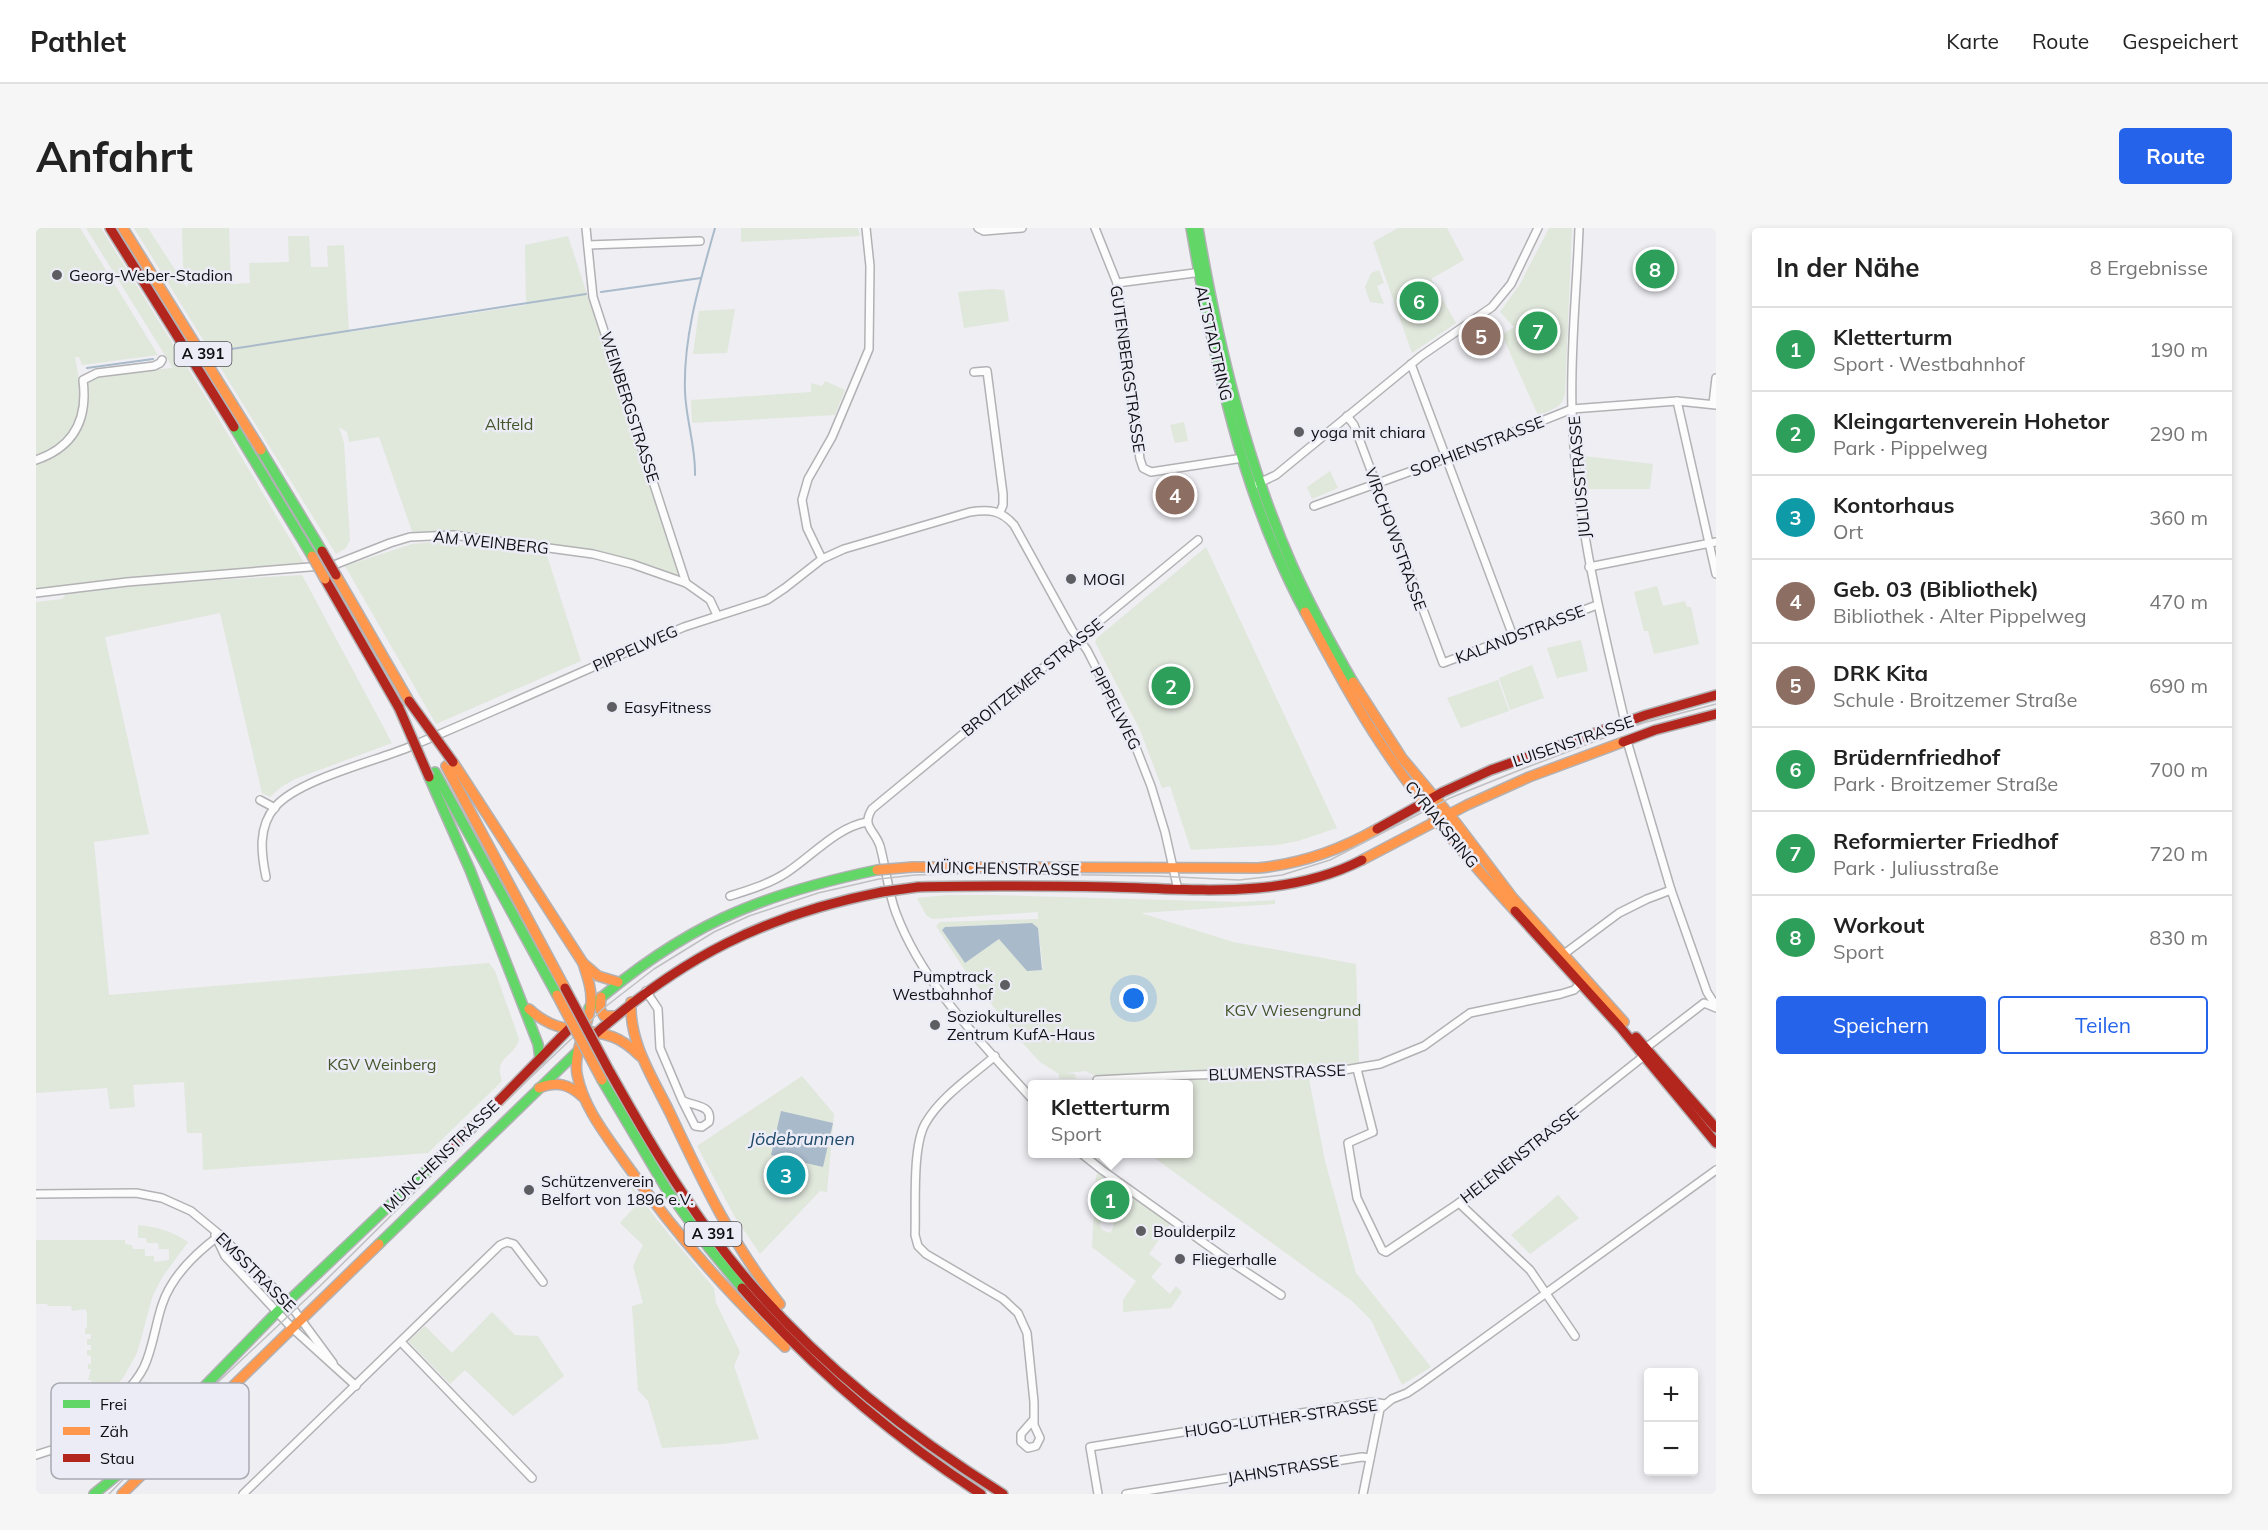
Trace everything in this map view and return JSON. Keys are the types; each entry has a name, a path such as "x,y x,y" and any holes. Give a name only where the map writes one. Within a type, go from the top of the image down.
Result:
{"main road":[{"name":"A 391","path":"110,228 208,383 312,556 399,708 432,774 557,995 602,1080 676,1204 754,1303 833,1384 902,1440 981,1494"},
{"name":"A 391","path":"123,228 219,381 409,701 449,764 610,1072 683,1195 722,1247 774,1308 841,1376 919,1439 1003,1494"},
{"name":"ALTSTADTRING","path":"1191,228 1202,272"},
{"name":"ALTSTADTRING","path":"1198,228 1202,272 1217,365 1247,457"},
{"name":"CYRIAKSRING","path":"1247,457 1276,553 1339,677 1372,731 1437,821 1525,924 1716,1128"},
{"name":"CYRIAKSRING","path":"1256,484 1327,637 1373,715 1401,755 1514,899 1564,954 1716,1143"},
{"name":"LUISENSTRASSE","path":"1423,803 1495,769 1625,722 1679,704 1716,695"},
{"name":"LUISENSTRASSE","path":"1437,821 1529,777 1671,725 1716,714"},
{"path":"449,764 583,963 594,975 604,980 618,982"},
{"path":"432,774 522,1001 538,1044 540,1059"},
{"name":"MÜNCHENSTRASSE","path":"208,1383 278,1311 389,1207 601,997 671,943 735,910 804,886 877,870 914,867 1174,869 1267,867 1305,860 1355,841 1423,803"},
{"name":"MÜNCHENSTRASSE","path":"236,1383 597,1032 631,1002 704,953 766,924 811,908 882,892 918,887 1001,885 1178,890 1262,889 1309,881 1347,868 1437,821"},
{"path":"583,963 591,997 577,1052 577,1071 584,1099"},
{"path":"601,997 599,1008 604,1016 616,1016"},
{"path":"522,1001 536,1018 553,1027 567,1031 597,1032 624,1041 645,1062"},
{"path":"631,1002 630,1021 645,1062 701,1181 733,1238 773,1296 841,1376"},
{"path":"539,1088 554,1082 563,1083 584,1099 642,1187 681,1240 750,1316 809,1369 833,1384"},
{"name":"MÜNCHENSTRASSE","path":"94,1494 113,1479"},
{"name":"MÜNCHENSTRASSE","path":"122,1494 137,1479"}],"street":[{"name":"WEINBERGSTRASSE","path":"586,228 593,297 686,583"},
{"path":"822,559 807,528 802,500 808,479 832,436 869,349 870,266 866,228"},
{"path":"978,228 984,231 1022,228"},
{"name":"GUTENBERGSTRASSE","path":"1095,228 1117,283 1143,468 1151,471 1247,457"},
{"path":"1256,484 1276,475 1411,364 1492,307 1511,284 1538,228"},
{"name":"JULIUSSTRASSE","path":"1579,228 1572,409 1580,506 1596,605 1625,722"},
{"path":"588,245 700,241"},
{"path":"1117,283 1202,272"},
{"path":"36,460 60,447 77,428 84,410 83,381 97,373 154,366 162,360"},
{"path":"1411,364 1513,636"},
{"path":"974,372 987,371 1003,494 1003,506 1000,512"},
{"path":"1715,404 1716,378"},
{"path":"1677,401 1713,543 1716,574"},
{"name":"SOPHIENSTRASSE","path":"1314,506 1445,459 1572,409 1677,401 1715,404"},
{"name":"VIRCHOWSTRASSE","path":"1347,416 1354,425 1443,663"},
{"name":"PIPPELWEG","path":"266,877 262,839 267,822 274,808 292,792 406,748 684,627 767,600 822,559 862,543 970,512 987,510 1000,512 1014,525 1078,639 1087,650 1116,705 1136,746 1151,786 1178,890"},
{"name":"AM WEINBERG","path":"36,593 127,582 334,565 390,543 410,537 434,535 472,537 593,554 632,564 686,583 710,600 717,615"},
{"name":"BROITZEMER STRASSE","path":"730,896 771,881 801,863 851,826 868,818 872,809 1198,540"},
{"path":"1589,567 1713,543"},
{"name":"KALANDSTRASSE","path":"1443,663 1596,605"},
{"path":"1627,741 1671,890 1707,993 1716,1007"},
{"path":"260,800 274,808"},
{"path":"868,818 880,846 892,900 908,939 942,994 1028,1094"},
{"path":"1564,954 1619,913 1671,890"},
{"name":"BLUMENSTRASSE","path":"1097,1080 1356,1069 1380,1064 1424,1046 1470,1013 1561,994 1574,990 1581,983"},
{"path":"646,991 658,1009 660,1048 682,1100 695,1126 702,1127 709,1122 710,1114 705,1108 682,1100"},
{"name":"HELENENSTRASSE","path":"1356,1069 1373,1132 1348,1143 1357,1198 1382,1250 1386,1252 1460,1203 1704,1003 1716,1007"},
{"path":"995,1056 940,1104 922,1131 918,1147 915,1236 918,1246 926,1254 1003,1299 1018,1313 1027,1333 1034,1419"},
{"path":"1087,1158 1236,1266 1281,1294"},
{"name":"HUGO-LUTHER-STRASSE","path":"1098,1494 1090,1447 1342,1406 1373,1402 1385,1404 1422,1383 1716,1170"},
{"name":"EMSSTRASSE","path":"36,1194 118,1192 150,1195 183,1207 209,1225 218,1237 288,1302 333,1363"},
{"path":"1460,1203 1526,1266 1547,1292 1575,1336"},
{"path":"132,1383 149,1355 162,1305 169,1290 184,1269 218,1237"},
{"name":"EMSSTRASSE","path":"218,1237 225,1256 278,1311"},
{"path":"243,1494 504,1243 511,1242 519,1249 543,1282"},
{"path":"278,1311 292,1328 356,1386"},
{"path":"401,1342 532,1478"},
{"path":"1364,1494 1378,1416 1385,1404"},
{"path":"36,1455 51,1450"},
{"name":"JAHNSTRASSE","path":"1126,1494 1362,1457 1370,1458"}],"green space":[{"path":"36,228 80,228 158,355 82,365 79,357 75,357 80,389 78,416 73,428 65,438 53,448 36,456"},
{"path":"86,228 101,228 207,399 306,566 167,575 36,590 36,463 61,450 81,428 88,407 86,382 103,374 173,368"},
{"name":"Altfeld","path":"134,228 148,228 187,288 189,278 183,266 182,228 229,228 231,284 250,283 249,263 289,262 288,236 309,236 311,267 328,267 327,246 344,245 349,332 526,305 525,245 568,236 679,573 676,576 592,551 472,535 413,534 379,437 349,442 347,432 339,427 344,443 350,540 346,548 336,554"},
{"path":"741,228 858,228 860,236 741,242"},
{"path":"1398,228 1447,228 1464,260 1431,279 1456,323 1412,353 1373,242"},
{"path":"1549,228 1572,228 1565,393 1559,405 1538,415 1502,335 1514,327 1500,312 1520,284"},
{"path":"1379,270 1384,283 1377,286 1384,304 1370,302 1365,287 1371,273"},
{"path":"1004,290 1009,321 964,328 958,292"},
{"path":"735,309 727,353 693,354 699,311"},
{"path":"825,381 845,390 835,415 692,423 691,400 811,392 811,383 822,386"},
{"path":"1184,422 1188,441 1175,443 1170,425"},
{"path":"1583,456 1653,464 1650,489 1585,489"},
{"path":"1330,471 1338,488 1312,499 1307,487"},
{"path":"434,542 547,556 581,661 436,724 345,566 412,544"},
{"path":"1206,547 1337,828 1298,841 1277,845 1191,850 1170,786 1162,788 1140,730 1095,642"},
{"name":"KGV Weinberg","path":"302,575 392,743 295,779 270,797 262,793 220,613 105,637 149,834 94,842 109,995 489,963 495,971 519,1039 502,1062 500,1073 502,1081 428,1153 203,1170 202,1133 187,1133 184,1082 133,1085 135,1107 110,1109 107,1088 36,1093 36,602 62,599 67,593 151,584"},
{"path":"1657,586 1663,606 1685,601 1687,607 1691,607 1699,644 1654,654 1648,631 1644,631 1634,592"},
{"path":"1581,640 1588,671 1557,678 1547,648"},
{"path":"1532,665 1544,698 1510,710 1499,678"},
{"path":"1498,680 1509,711 1461,728 1447,698"},
{"name":"KGV Wiesengrund","path":"989,895 1239,902 1275,900 1275,904 1141,913 1233,942 1356,964 1359,1063 1096,1076 1085,1071 1066,1073 1075,1074 1076,1079 1059,1079 1059,1074 1040,1062 1018,1038 964,969 936,926 940,922 1038,919 1038,912 932,919 926,915 917,898","holes":["1032,923 1038,928 1043,968 999,939 965,963 942,930 945,927"]},
{"path":"1308,1074 1325,1161 1356,1273 1431,1367 1402,1385 1371,1320 1352,1301 1155,1158 1193,1158 1193,1080 1182,1080"},
{"path":"802,1076 834,1114 827,1192 820,1191 760,1254 735,1217 697,1146"},
{"path":"620,1170 657,1220 714,1288 716,1303 740,1352 734,1366 759,1439 662,1448 648,1401 638,1390 632,1306 643,1303 633,1266 643,1245 620,1223 639,1202"},
{"path":"1101,1173 1170,1224 1149,1254 1162,1264 1151,1277 1170,1294 1176,1286 1182,1292 1171,1308 1123,1312 1123,1300 1136,1281 1092,1247 1097,1174","holes":["1105,1189 1125,1193 1117,1196 1113,1228 1110,1233 1102,1230 1100,1226 1102,1193"]},
{"path":"1558,1195 1579,1218 1530,1254 1511,1235"},
{"path":"138,1225 164,1230 188,1242 163,1276 153,1295 137,1353 123,1378 118,1383 92,1383 91,1380 88,1380 91,1369 88,1369 88,1364 91,1364 91,1356 87,1355 87,1350 91,1350 91,1345 87,1345 87,1339 91,1339 91,1334 85,1334 87,1312 85,1309 72,1311 71,1306 36,1304 36,1240 125,1240 125,1244 132,1245 133,1249 145,1249 145,1256 154,1256 154,1262 169,1260 169,1249 159,1249 158,1243 147,1243 146,1238 138,1238"},
{"path":"492,1312 515,1335 538,1336 564,1376 513,1416 465,1370 450,1384 408,1341 425,1326 452,1353"}],"water":[{"path":"1032,923 1038,928 1042,970 1027,971 999,939 965,963 942,930 945,927"},
{"name":"Jödebrunnen","path":"781,1111 833,1123 823,1167 771,1155"}],"waterway":[{"path":"695,475 687,413 685,371 694,309 715,228"},
{"path":"601,292 701,278"},
{"path":"225,350 586,294"},
{"path":"87,368 153,359"}],"tram line":[{"path":"217,1383 320,1286 605,1007 654,969 714,932 749,916 818,893 879,879 915,875 977,873 1239,880 1282,875 1330,860 1450,798 1525,768 1643,723 1716,704"},
{"path":"109,1494 124,1479"}],"traffic: fast":[{"path":"1191,228 1220,376 1247,473 1263,520 1305,612"},
{"path":"1198,228 1224,357 1260,483 1299,580 1353,682"},
{"path":"234,427 312,556"},
{"path":"261,450 322,551"},
{"path":"435,772 557,995"},
{"path":"429,777 470,870 538,1044 540,1059"},
{"path":"589,1008 656,956 689,935 723,918 794,891 877,870"},
{"path":"379,1244 579,1050"},
{"path":"602,1080 667,1190 709,1248 742,1288"},
{"path":"208,1383 278,1311 432,1165"},
{"path":"94,1494 112,1479"}],"traffic: slow":[{"path":"123,228 261,450"},
{"path":"312,556 325,579"},
{"path":"336,575 409,701"},
{"path":"1305,612 1352,698 1398,769 1446,832 1515,911"},
{"path":"1353,682 1402,758 1457,824 1513,898 1624,1022"},
{"path":"1362,860 1467,805 1529,777 1623,742"},
{"path":"453,762 583,963 598,976 618,982"},
{"path":"446,766 565,988"},
{"path":"913,867 1258,868 1320,855 1377,829"},
{"path":"877,870 913,867"},
{"path":"583,963 590,988 591,1003 576,1065 584,1098 624,1161 680,1235 741,1304 785,1347"},
{"path":"557,995 602,1080"},
{"path":"601,997 600,1009 604,1016 616,1016"},
{"path":"631,1002 634,1032 643,1060 719,1212 747,1259 780,1304"},
{"path":"529,1009 550,1024 617,1039 640,1056"},
{"path":"539,1088 562,1085 573,1089 583,1097"},
{"path":"236,1383 379,1244"},
{"path":"122,1494 137,1479"}],"traffic: jam":[{"path":"110,228 234,427"},
{"path":"322,551 336,575"},
{"path":"325,579 399,708"},
{"path":"1377,829 1443,792 1491,770 1646,715 1716,695"},
{"path":"409,701 453,762"},
{"path":"399,708 429,777"},
{"path":"1623,742 1655,730 1716,714"},
{"path":"918,887 1239,889 1271,887 1302,881 1333,873 1362,860"},
{"path":"882,892 918,887"},
{"path":"593,1036 659,983 727,943 800,913 882,892"},
{"path":"1515,911 1620,1027 1716,1143"},
{"path":"565,988 610,1072"},
{"path":"432,1165 487,1113 571,1027"},
{"path":"1636,1037 1716,1128"},
{"path":"610,1072 659,1157 686,1198 744,1276 777,1313 846,1380 922,1440 1003,1494"},
{"path":"742,1288 796,1346 854,1399 915,1448 981,1494"}],"place":[{"name":"Workout","path":"1655,269"},
{"name":"Georg-Weber-Stadion","path":"57,275"},
{"name":"Brüdernfriedhof","path":"1419,301"},
{"name":"Reformierter Friedhof","path":"1538,331"},
{"name":"DRK Kita","path":"1481,336"},
{"name":"yoga mit chiara","path":"1299,432"},
{"name":"Geb. 03 (Bibliothek)","path":"1175,495"},
{"name":"MOGI","path":"1071,579"},
{"name":"Kleingartenverein Hohetor","path":"1171,686"},
{"name":"EasyFitness","path":"612,707"},
{"name":"Pumptrack Westbahnhof","path":"1005,985"},
{"name":"Soziokulturelles Zentrum KufA-Haus","path":"935,1025"},
{"name":"Kontorhaus","path":"786,1175"},
{"name":"Schützenverein Belfort von 1896 e.V.","path":"529,1190"},
{"name":"Kletterturm","path":"1110,1200"},
{"name":"Boulderpilz","path":"1141,1231"},
{"name":"Fliegerhalle","path":"1180,1259"}]}
